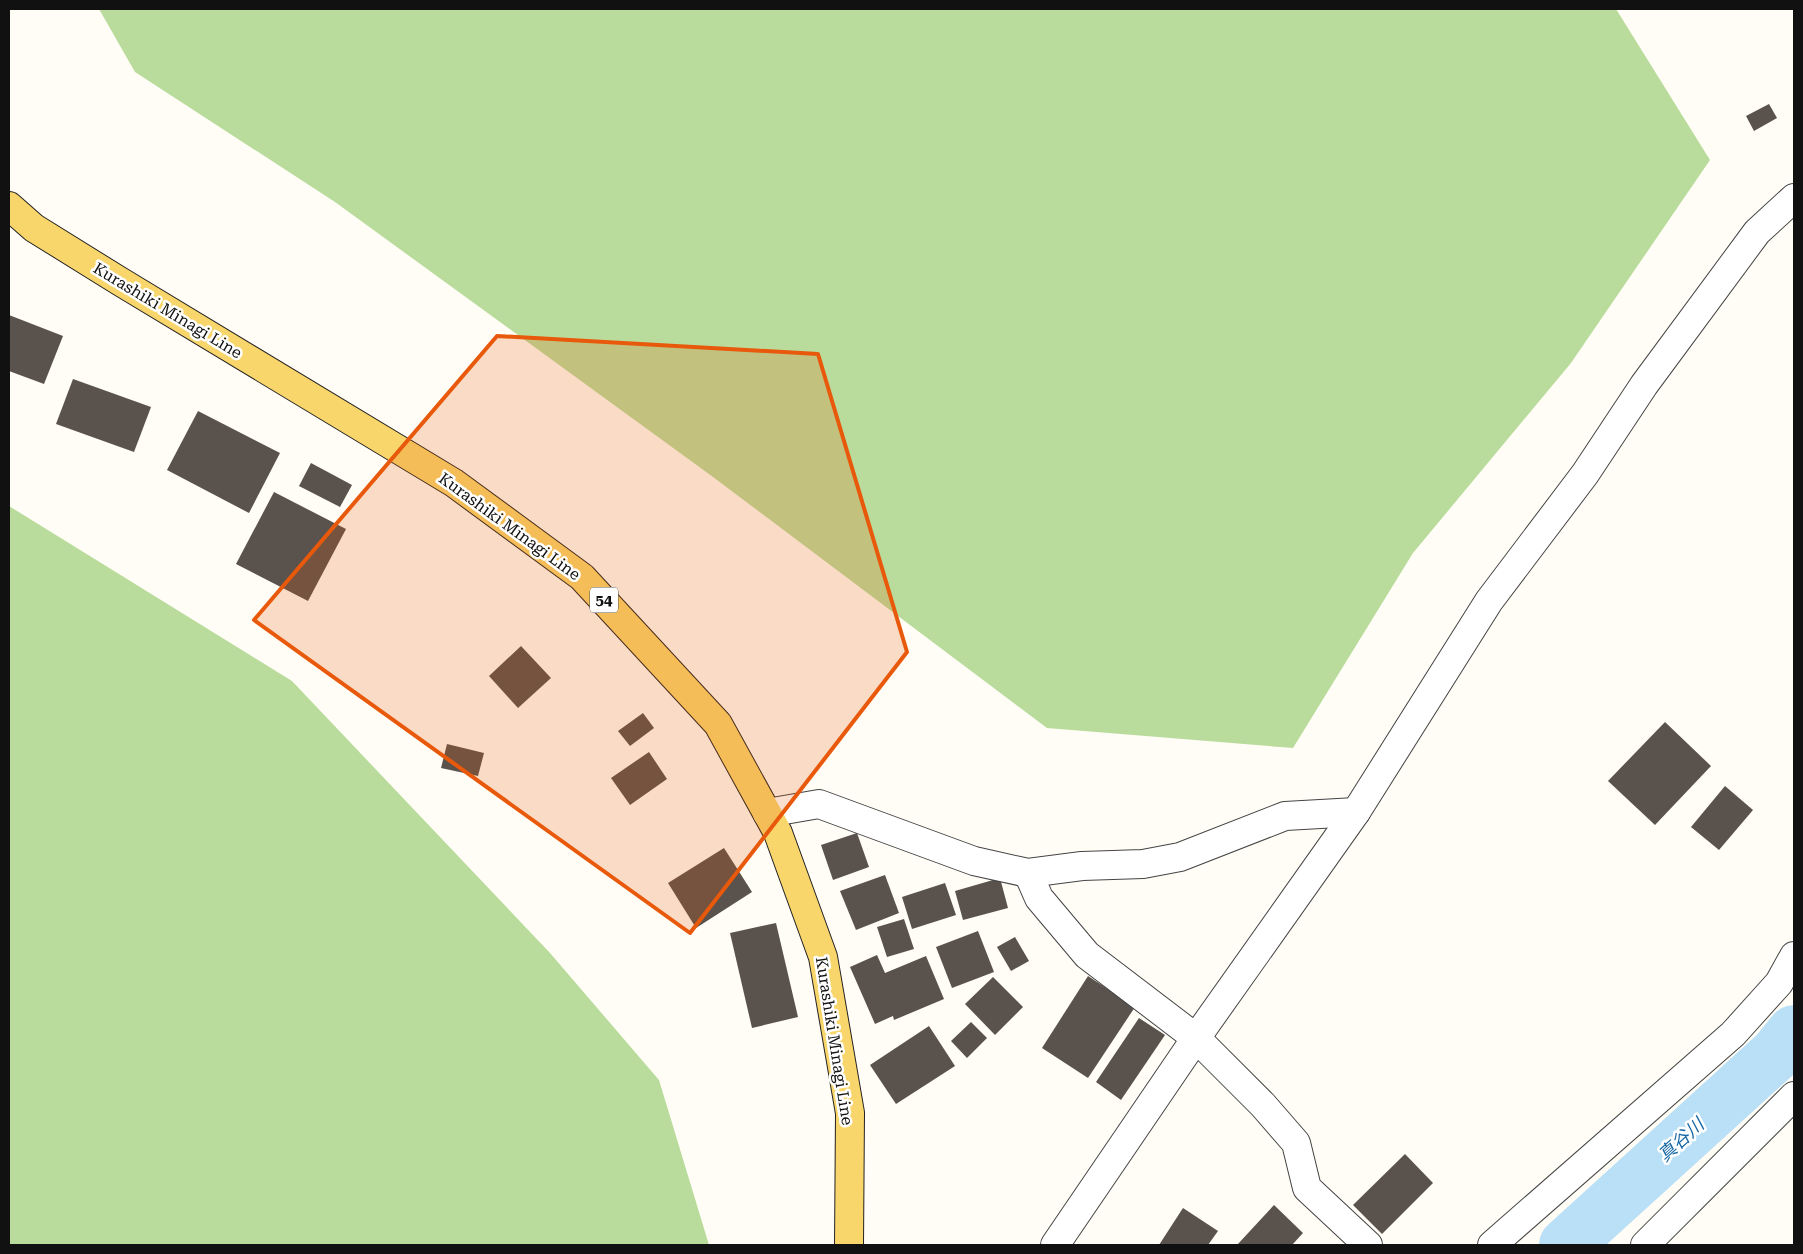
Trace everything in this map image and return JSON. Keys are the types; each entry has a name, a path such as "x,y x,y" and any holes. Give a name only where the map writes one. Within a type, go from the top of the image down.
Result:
{"main road":[{"name":"Kurashiki Minagi Line","path":"9,206 34,228 65,248 454,483 582,576 718,724 778,833 823,957 850,1113 849,1245"}],"street":[{"path":"1055,1245 1196,1038 1356,812 1489,601 1585,474 1644,385 1757,232 1794,198"},
{"path":"767,813 819,804 974,861 1028,873 1082,866 1143,864 1180,857 1285,816 1356,812"},
{"path":"1028,873 1039,898 1086,955 1196,1038 1296,1143 1307,1188 1368,1245"},
{"path":"1492,1245 1733,1034 1779,983 1794,956"},
{"path":"1645,1245 1794,1096"}],"highlighted area":[{"path":"497,336 818,354 907,652 690,933 254,620"}],"green space":[{"path":"99,9 1616,9 1710,160 1571,363 1413,553 1293,748 1047,728 713,477 335,202 135,72"},
{"path":"9,506 292,681 550,953 659,1080 709,1245 9,1245"}],"building":[{"path":"1769,104 1777,118 1754,131 1746,116"},
{"path":"9,315 63,336 44,384 9,371"},
{"path":"73,379 151,407 134,452 56,424"},
{"path":"198,411 280,453 249,513 167,470"},
{"path":"311,463 352,485 340,507 299,486"},
{"path":"274,492 346,529 308,601 236,564"},
{"path":"521,646 551,678 518,708 489,676"},
{"path":"643,713 654,728 630,746 618,731"},
{"path":"1665,722 1711,766 1655,825 1608,781"},
{"path":"447,744 484,753 478,776 441,768"},
{"path":"649,752 667,779 630,805 611,778"},
{"path":"1725,786 1753,810 1719,850 1691,827"},
{"path":"857,833 869,867 833,880 821,845"},
{"path":"724,848 752,892 696,928 668,883"},
{"path":"885,875 899,913 856,930 840,891"},
{"path":"1000,878 1008,908 963,920 955,891"},
{"path":"945,883 956,915 912,929 902,897"},
{"path":"904,919 914,949 887,957 877,927"},
{"path":"776,923 798,1017 752,1028 730,933"},
{"path":"978,931 994,972 952,988 936,947"},
{"path":"1015,937 1029,961 1011,971 997,947"},
{"path":"877,955 885,973 926,956 944,999 894,1020 893,1016 875,1024 850,967"},
{"path":"1088,976 1135,1007 1088,1078 1042,1048"},
{"path":"993,977 1023,1007 995,1035 965,1004"},
{"path":"1139,1018 1165,1035 1121,1100 1096,1082"},
{"path":"971,1022 987,1038 967,1058 951,1041"},
{"path":"929,1026 955,1066 896,1104 870,1065"},
{"path":"1405,1154 1433,1183 1382,1234 1353,1205"},
{"path":"1274,1205 1303,1233 1292,1245 1237,1245"},
{"path":"1183,1208 1218,1231 1208,1245 1159,1245"}],"waterway":[{"name":"真谷川","path":"1566,1245 1776,1054 1794,1032"}]}
